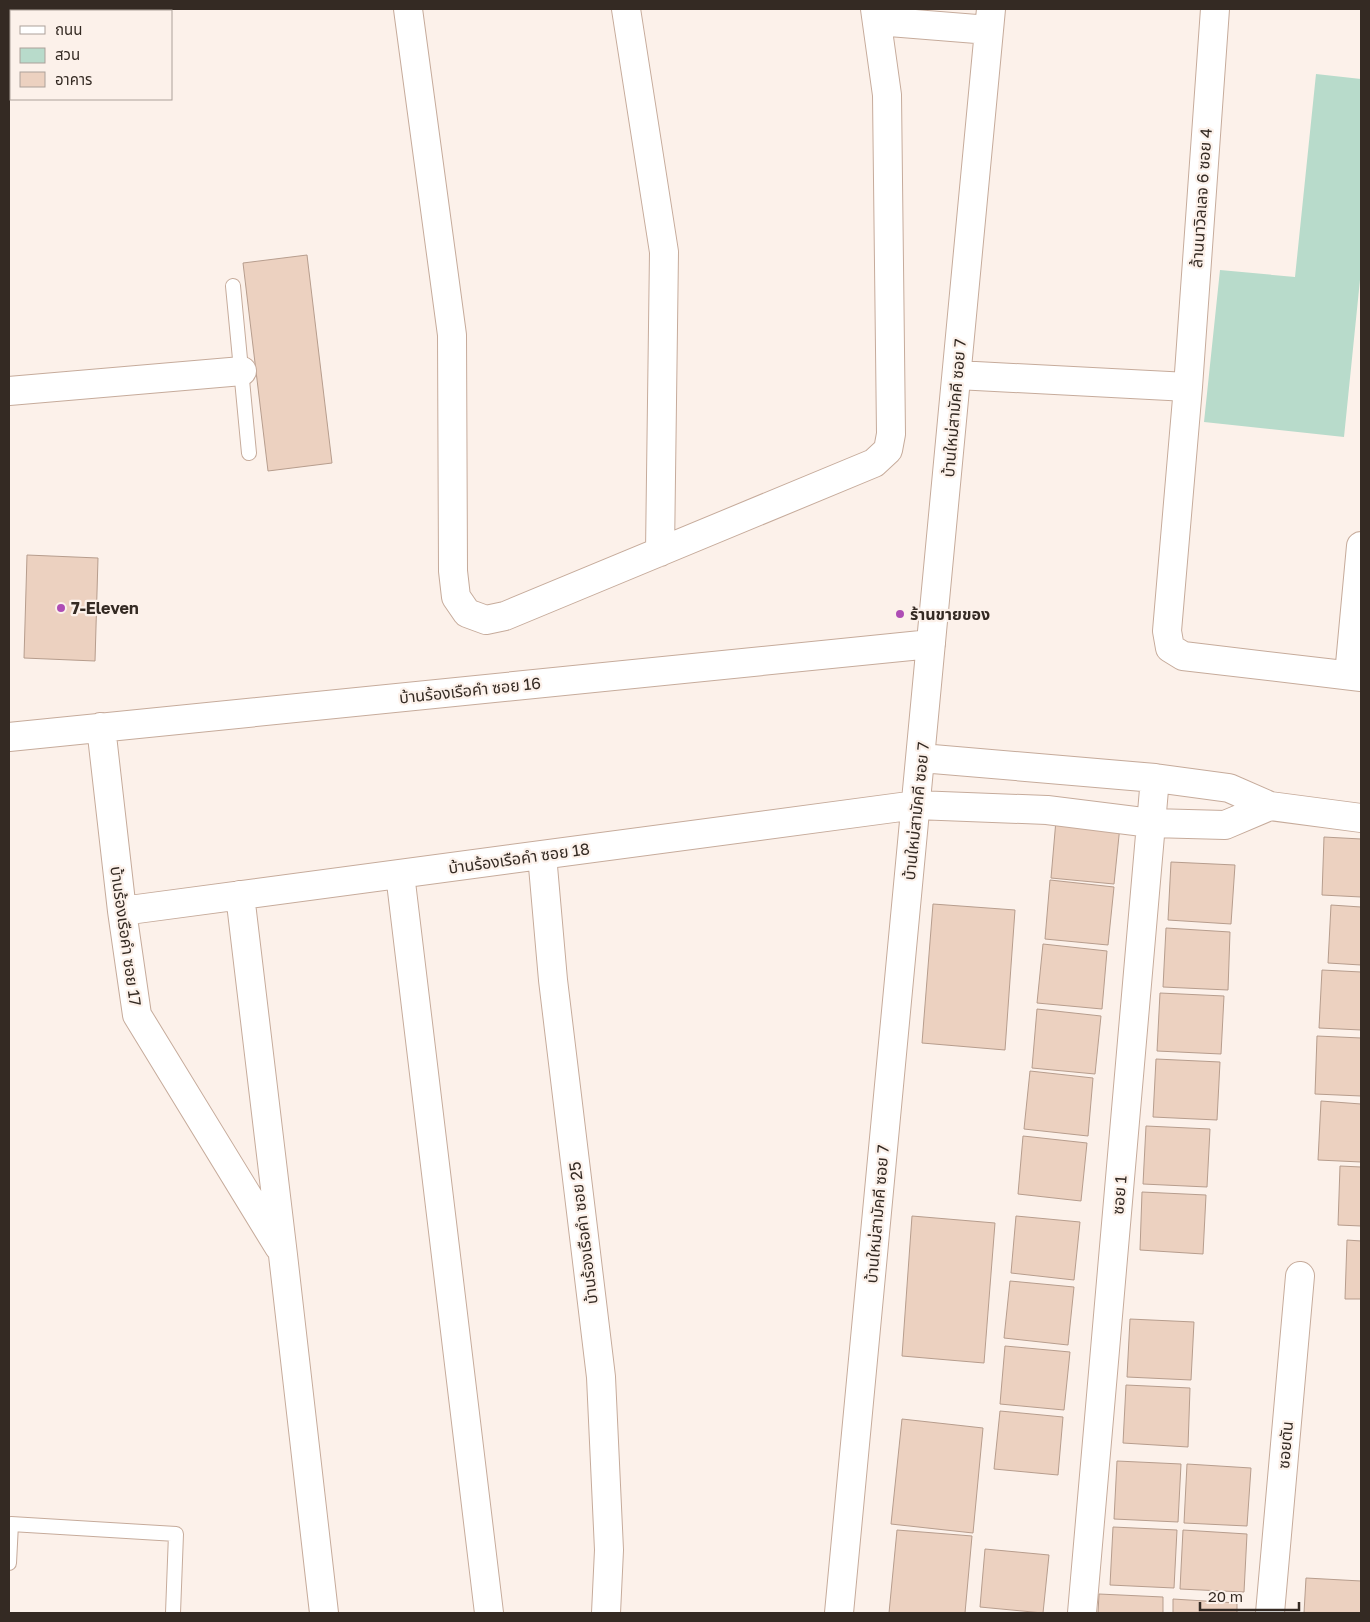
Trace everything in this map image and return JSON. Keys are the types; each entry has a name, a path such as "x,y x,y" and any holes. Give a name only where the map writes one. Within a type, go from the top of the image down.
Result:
{"street":[{"path":"408,9 452,335 452,571 456,597 467,613 486,620 505,616 874,462 888,450 891,434 887,95 876,15 990,20"},
{"path":"626,9 664,252 660,552"},
{"name":"ล้านนาวิลเลจ 6 ซอย 4","path":"1215,9 1188,387 1167,631 1170,648 1183,656 1355,676"},
{"name":"บ้านใหม่สามัคคี ซอย 7","path":"839,1613 990,20"},
{"path":"9,391 242,371"},
{"path":"957,375 1188,387"},
{"path":"1355,676 1361,546"},
{"name":"บ้านร้องเรือคำ ซอย 16","path":"9,736 931,644"},
{"name":"บ้านร้องเรือคำ ซอย 17","path":"101,727 122,911 137,1015 283,1255"},
{"path":"921,758 1155,778 1228,788 1270,806 1361,818"},
{"name":"ซอย 1","path":"1082,1613 1155,778"},
{"name":"บ้านร้องเรือคำ ซอย 18","path":"122,911 916,805 1047,810 1151,823 1225,825 1270,806"},
{"name":"บ้านร้องเรือคำ ซอย 25","path":"542,855 553,980 601,1377 609,1550 606,1613"},
{"path":"400,874 489,1613"},
{"path":"240,895 324,1613"},
{"name":"ซอยตัน","path":"1270,1613 1300,1276"}],"lane":[{"path":"233,286 249,453"},
{"path":"9,1564 11,1524 176,1534 173,1613"}],"green space":[{"path":"1316,74 1361,79 1361,270 1344,437 1204,422 1220,270 1295,277"}],"building":[{"path":"307,255 332,463 268,471 243,263"},
{"name":"7-Eleven","path":"27,555 98,558 95,661 24,658"},
{"path":"1056,820 1120,826 1114,884 1051,878"},
{"path":"1324,837 1361,839 1361,897 1322,895"},
{"path":"1171,862 1235,865 1231,924 1168,920"},
{"path":"1050,880 1114,887 1108,945 1045,939"},
{"path":"933,904 1015,910 1005,1050 922,1043"},
{"path":"1331,905 1361,907 1361,965 1328,963"},
{"path":"1166,928 1230,932 1228,990 1163,987"},
{"path":"1043,944 1107,951 1102,1009 1037,1003"},
{"path":"1322,970 1361,972 1361,1030 1319,1028"},
{"path":"1160,993 1224,996 1221,1054 1157,1051"},
{"path":"1037,1009 1101,1016 1095,1074 1032,1068"},
{"path":"1317,1036 1361,1038 1361,1096 1315,1094"},
{"path":"1156,1059 1220,1062 1217,1120 1153,1117"},
{"path":"1030,1071 1093,1078 1088,1136 1024,1129"},
{"path":"1321,1101 1361,1104 1361,1162 1318,1160"},
{"path":"1146,1126 1210,1129 1207,1187 1143,1184"},
{"path":"1023,1136 1087,1143 1081,1201 1018,1194"},
{"path":"1340,1166 1361,1167 1361,1226 1338,1225"},
{"path":"1142,1192 1206,1195 1203,1254 1140,1250"},
{"path":"912,1216 995,1223 984,1363 902,1356"},
{"path":"1016,1216 1080,1222 1074,1280 1011,1273"},
{"path":"1347,1240 1361,1241 1361,1299 1345,1299"},
{"path":"1010,1281 1074,1287 1068,1345 1004,1338"},
{"path":"1130,1319 1194,1322 1191,1380 1127,1377"},
{"path":"1005,1346 1070,1352 1064,1410 1000,1404"},
{"path":"1126,1385 1190,1388 1188,1447 1123,1443"},
{"path":"1000,1411 1063,1417 1058,1475 994,1469"},
{"path":"902,1419 983,1428 973,1533 891,1524"},
{"path":"1117,1461 1181,1464 1178,1522 1114,1519"},
{"path":"1187,1464 1251,1468 1247,1526 1184,1523"},
{"path":"1113,1527 1177,1530 1174,1588 1110,1585"},
{"path":"897,1530 972,1536 965,1613 889,1613"},
{"path":"1183,1530 1247,1534 1244,1592 1180,1589"},
{"path":"985,1549 1049,1555 1043,1613 980,1607"},
{"path":"1306,1578 1361,1581 1361,1613 1304,1613"},
{"path":"1099,1594 1163,1597 1163,1613 1098,1613"},
{"path":"1173,1599 1237,1603 1237,1613 1173,1613"}],"place":[{"name":"7-Eleven","path":"61,608"},
{"name":"ร้านขายของ","path":"900,614"}]}
